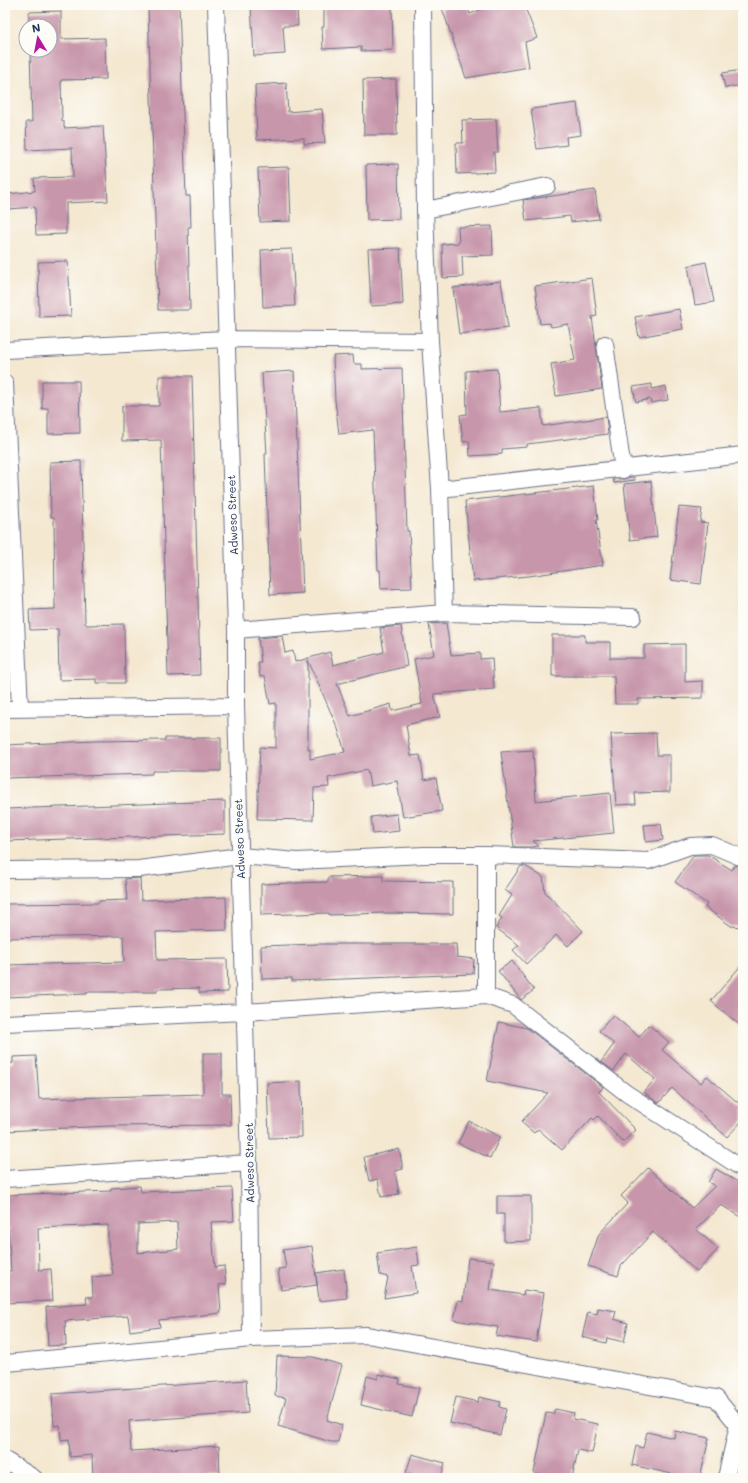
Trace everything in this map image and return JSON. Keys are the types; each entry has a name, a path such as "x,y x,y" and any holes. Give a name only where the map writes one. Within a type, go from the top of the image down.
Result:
{"street":[{"name":"Adweso Street","path":"216,5 222,152 226,339 236,630 236,706 249,1163 251,1339"},
{"path":"423,5 426,210 430,341 440,489 444,613"},
{"path":"426,210 547,186"},
{"path":"5,350 226,339 430,341"},
{"path":"606,344 623,470"},
{"path":"5,383 12,708 236,706"},
{"path":"440,489 623,470 743,455"},
{"path":"236,630 444,613 633,617"},
{"path":"5,870 139,869 240,856 297,861 424,855 486,855 648,861 690,846 712,846 743,858"},
{"path":"486,855 486,996"},
{"path":"5,1023 244,1012 486,996 513,1005 626,1093 743,1169"},
{"path":"5,1179 249,1163"},
{"path":"5,1364 251,1339 367,1335 716,1398 738,1425 726,1478"},
{"path":"5,1460 34,1478"}],"building":[{"path":"251,5 292,5 293,10 297,9 298,26 283,26 285,54 254,56"},
{"path":"324,5 392,5 393,50 361,51 361,47 323,49 322,27 324,27"},
{"path":"450,5 467,5 470,14 492,5 524,5 537,38 525,42 529,67 466,78 442,8"},
{"path":"179,6 186,196 190,196 191,227 188,227 190,310 158,310 148,7"},
{"path":"61,11 61,39 105,38 106,79 61,80 62,121 64,121 64,128 103,126 108,201 66,203 66,234 36,235 35,207 9,209 8,194 35,191 34,178 73,177 72,148 27,150 26,122 32,122 30,58 58,58 58,18 29,18 29,12"},
{"path":"743,70 743,85 725,88 722,73"},
{"path":"396,79 397,135 364,135 363,80"},
{"path":"286,83 288,112 322,109 325,143 304,144 304,138 257,140 255,85"},
{"path":"577,103 581,135 566,137 567,145 537,149 531,109"},
{"path":"496,119 498,152 494,152 495,172 457,174 456,143 463,143 462,120"},
{"path":"398,164 399,219 367,220 366,165"},
{"path":"289,167 291,221 260,222 258,168"},
{"path":"595,190 599,219 571,222 570,216 526,221 523,200"},
{"path":"492,226 493,255 462,256 463,277 443,278 442,244 459,243 458,227"},
{"path":"400,248 403,304 371,306 368,249"},
{"path":"292,249 295,306 263,307 261,250"},
{"path":"68,261 71,316 39,317 38,262"},
{"path":"706,262 714,302 695,305 688,266"},
{"path":"592,278 597,316 592,317 602,389 556,396 551,364 575,360 568,324 551,327 550,323 540,324 535,286"},
{"path":"501,281 508,328 459,334 453,288"},
{"path":"679,309 683,329 639,337 635,317"},
{"path":"353,355 354,364 362,364 362,369 402,368 407,531 409,531 412,588 381,589 380,570 378,570 373,430 339,434 335,400 333,356"},
{"path":"497,369 500,412 541,408 543,426 606,417 608,434 527,444 527,447 502,449 502,454 470,456 469,441 463,442 460,415 467,414 466,371"},
{"path":"294,371 303,593 270,595 265,454 267,454 262,373"},
{"path":"159,376 192,376 200,675 168,676 161,440 122,441 122,406 159,406"},
{"path":"42,381 79,381 80,433 48,434 48,408 42,409"},
{"path":"652,384 652,389 666,386 668,400 651,403 650,399 636,402 633,387"},
{"path":"81,461 85,623 87,625 124,624 125,683 96,683 96,679 59,680 58,629 30,630 29,610 55,609 54,517 51,517 50,462"},
{"path":"634,477 635,480 614,483 613,479 624,479"},
{"path":"651,481 657,537 630,540 624,484"},
{"path":"594,486 598,520 596,520 603,565 529,576 473,581 465,501"},
{"path":"679,507 702,509 700,522 708,523 701,584 670,580"},
{"path":"446,623 451,655 480,653 480,659 492,658 494,689 434,694 440,717 406,725 411,756 420,755 424,780 436,778 442,811 403,817 397,781 370,786 367,770 328,778 329,787 314,788 313,820 257,819 260,747 276,748 276,703 270,704 265,676 260,677 258,662 261,662 258,638 282,636 285,653 293,651 295,662 330,652 333,665 384,652 380,628 401,626 407,666 337,684 350,716 391,704 392,711 422,704 414,659 434,655 429,624","holes":["308,660 338,729 345,752 310,759 310,749 308,749"]},
{"path":"552,635 585,635 585,642 610,642 610,658 644,658 644,645 685,644 685,682 703,681 703,698 638,699 638,704 615,704 614,676 552,676"},
{"path":"656,733 657,755 670,755 670,792 635,793 636,804 616,805 611,734"},
{"path":"165,738 221,738 221,771 152,771 152,774 5,778 5,745 165,740"},
{"path":"533,750 536,801 610,793 614,833 533,841 539,846 514,847 501,752"},
{"path":"225,801 225,834 5,841 5,809"},
{"path":"397,814 399,831 373,834 371,817"},
{"path":"661,824 663,840 646,842 644,825"},
{"path":"694,855 708,855 732,870 735,865 743,867 743,927 731,926 705,907 707,904 675,882"},
{"path":"521,866 525,866 543,877 545,892 583,931 568,946 556,935 526,964 513,950 519,945 496,928 502,918 499,916 512,895 505,890"},
{"path":"383,876 383,881 453,882 453,914 384,913 329,915 329,913 261,915 261,884 328,882 328,877"},
{"path":"140,878 141,900 226,897 227,930 156,932 157,960 227,959 228,992 199,993 199,988 157,989 157,992 87,992 87,994 5,997 5,965 124,962 123,936 5,938 5,904 99,903 99,901 127,900 125,879"},
{"path":"317,944 456,944 457,957 474,959 473,974 292,981 292,978 262,979 261,946"},
{"path":"512,961 534,990 521,1000 498,971"},
{"path":"743,963 743,1028 711,1001"},
{"path":"613,1015 639,1037 649,1025 669,1042 662,1050 701,1083 707,1076 743,1107 743,1120 727,1137 672,1088 659,1103 644,1092 655,1079 626,1054 614,1071 601,1062 614,1044 599,1031"},
{"path":"499,1022 527,1028 603,1087 599,1092 636,1130 623,1142 598,1116 594,1120 592,1118 562,1150 538,1129 534,1133 521,1122 548,1093 487,1081"},
{"path":"203,1053 222,1053 222,1094 230,1094 231,1125 109,1126 5,1131 5,1064 13,1063 13,1057 36,1056 39,1099 203,1094"},
{"path":"301,1081 302,1137 269,1138 267,1083"},
{"path":"469,1121 500,1137 490,1158 458,1143"},
{"path":"399,1149 403,1169 395,1171 399,1194 381,1197 378,1179 369,1181 364,1157"},
{"path":"648,1168 692,1208 715,1186 708,1182 716,1169 743,1185 743,1218 721,1205 696,1229 718,1249 697,1272 653,1232 621,1266 618,1276 588,1266 599,1234 628,1203 621,1196"},
{"path":"140,1186 141,1192 232,1188 234,1221 211,1222 215,1267 224,1266 226,1284 219,1285 221,1313 159,1320 160,1327 130,1331 128,1316 65,1321 66,1345 48,1346 46,1307 87,1304 86,1297 93,1297 92,1277 113,1275 108,1242 108,1225 38,1228 39,1270 51,1269 53,1301 5,1303 5,1271 11,1271 8,1228 5,1228 5,1195 111,1191 111,1188","holes":["177,1222 178,1249 138,1253 138,1224"]},
{"path":"497,1196 531,1196 531,1241 504,1242 504,1214 497,1214"},
{"path":"312,1246 317,1285 281,1290 278,1269 286,1268 283,1250"},
{"path":"417,1247 419,1265 412,1266 416,1293 384,1298 388,1277 380,1275 377,1253"},
{"path":"468,1258 494,1261 490,1290 523,1295 524,1290 544,1293 536,1342 496,1336 498,1327 454,1320 458,1300 463,1301"},
{"path":"344,1269 347,1298 319,1301 316,1273"},
{"path":"598,1308 616,1311 614,1319 628,1323 624,1342 607,1338 606,1343 582,1337 588,1312 597,1314"},
{"path":"277,1356 313,1357 342,1365 327,1420 342,1425 338,1442 331,1442 278,1426 286,1398 275,1396"},
{"path":"378,1374 400,1379 399,1384 419,1388 412,1417 361,1405 367,1376 378,1379"},
{"path":"246,1380 248,1413 129,1421 131,1451 219,1446 220,1477 93,1478 92,1455 70,1457 69,1439 61,1440 60,1425 54,1426 52,1394"},
{"path":"456,1397 478,1402 479,1397 501,1402 499,1407 506,1409 500,1435 450,1423"},
{"path":"555,1409 574,1413 573,1419 598,1424 592,1453 578,1450 572,1478 555,1478 534,1473 546,1413 553,1414"},
{"path":"675,1431 709,1438 700,1478 690,1478 632,1465 636,1446 643,1448 647,1432 674,1438"},
{"path":"412,1454 445,1463 441,1478 410,1478 411,1474 406,1473"}]}
